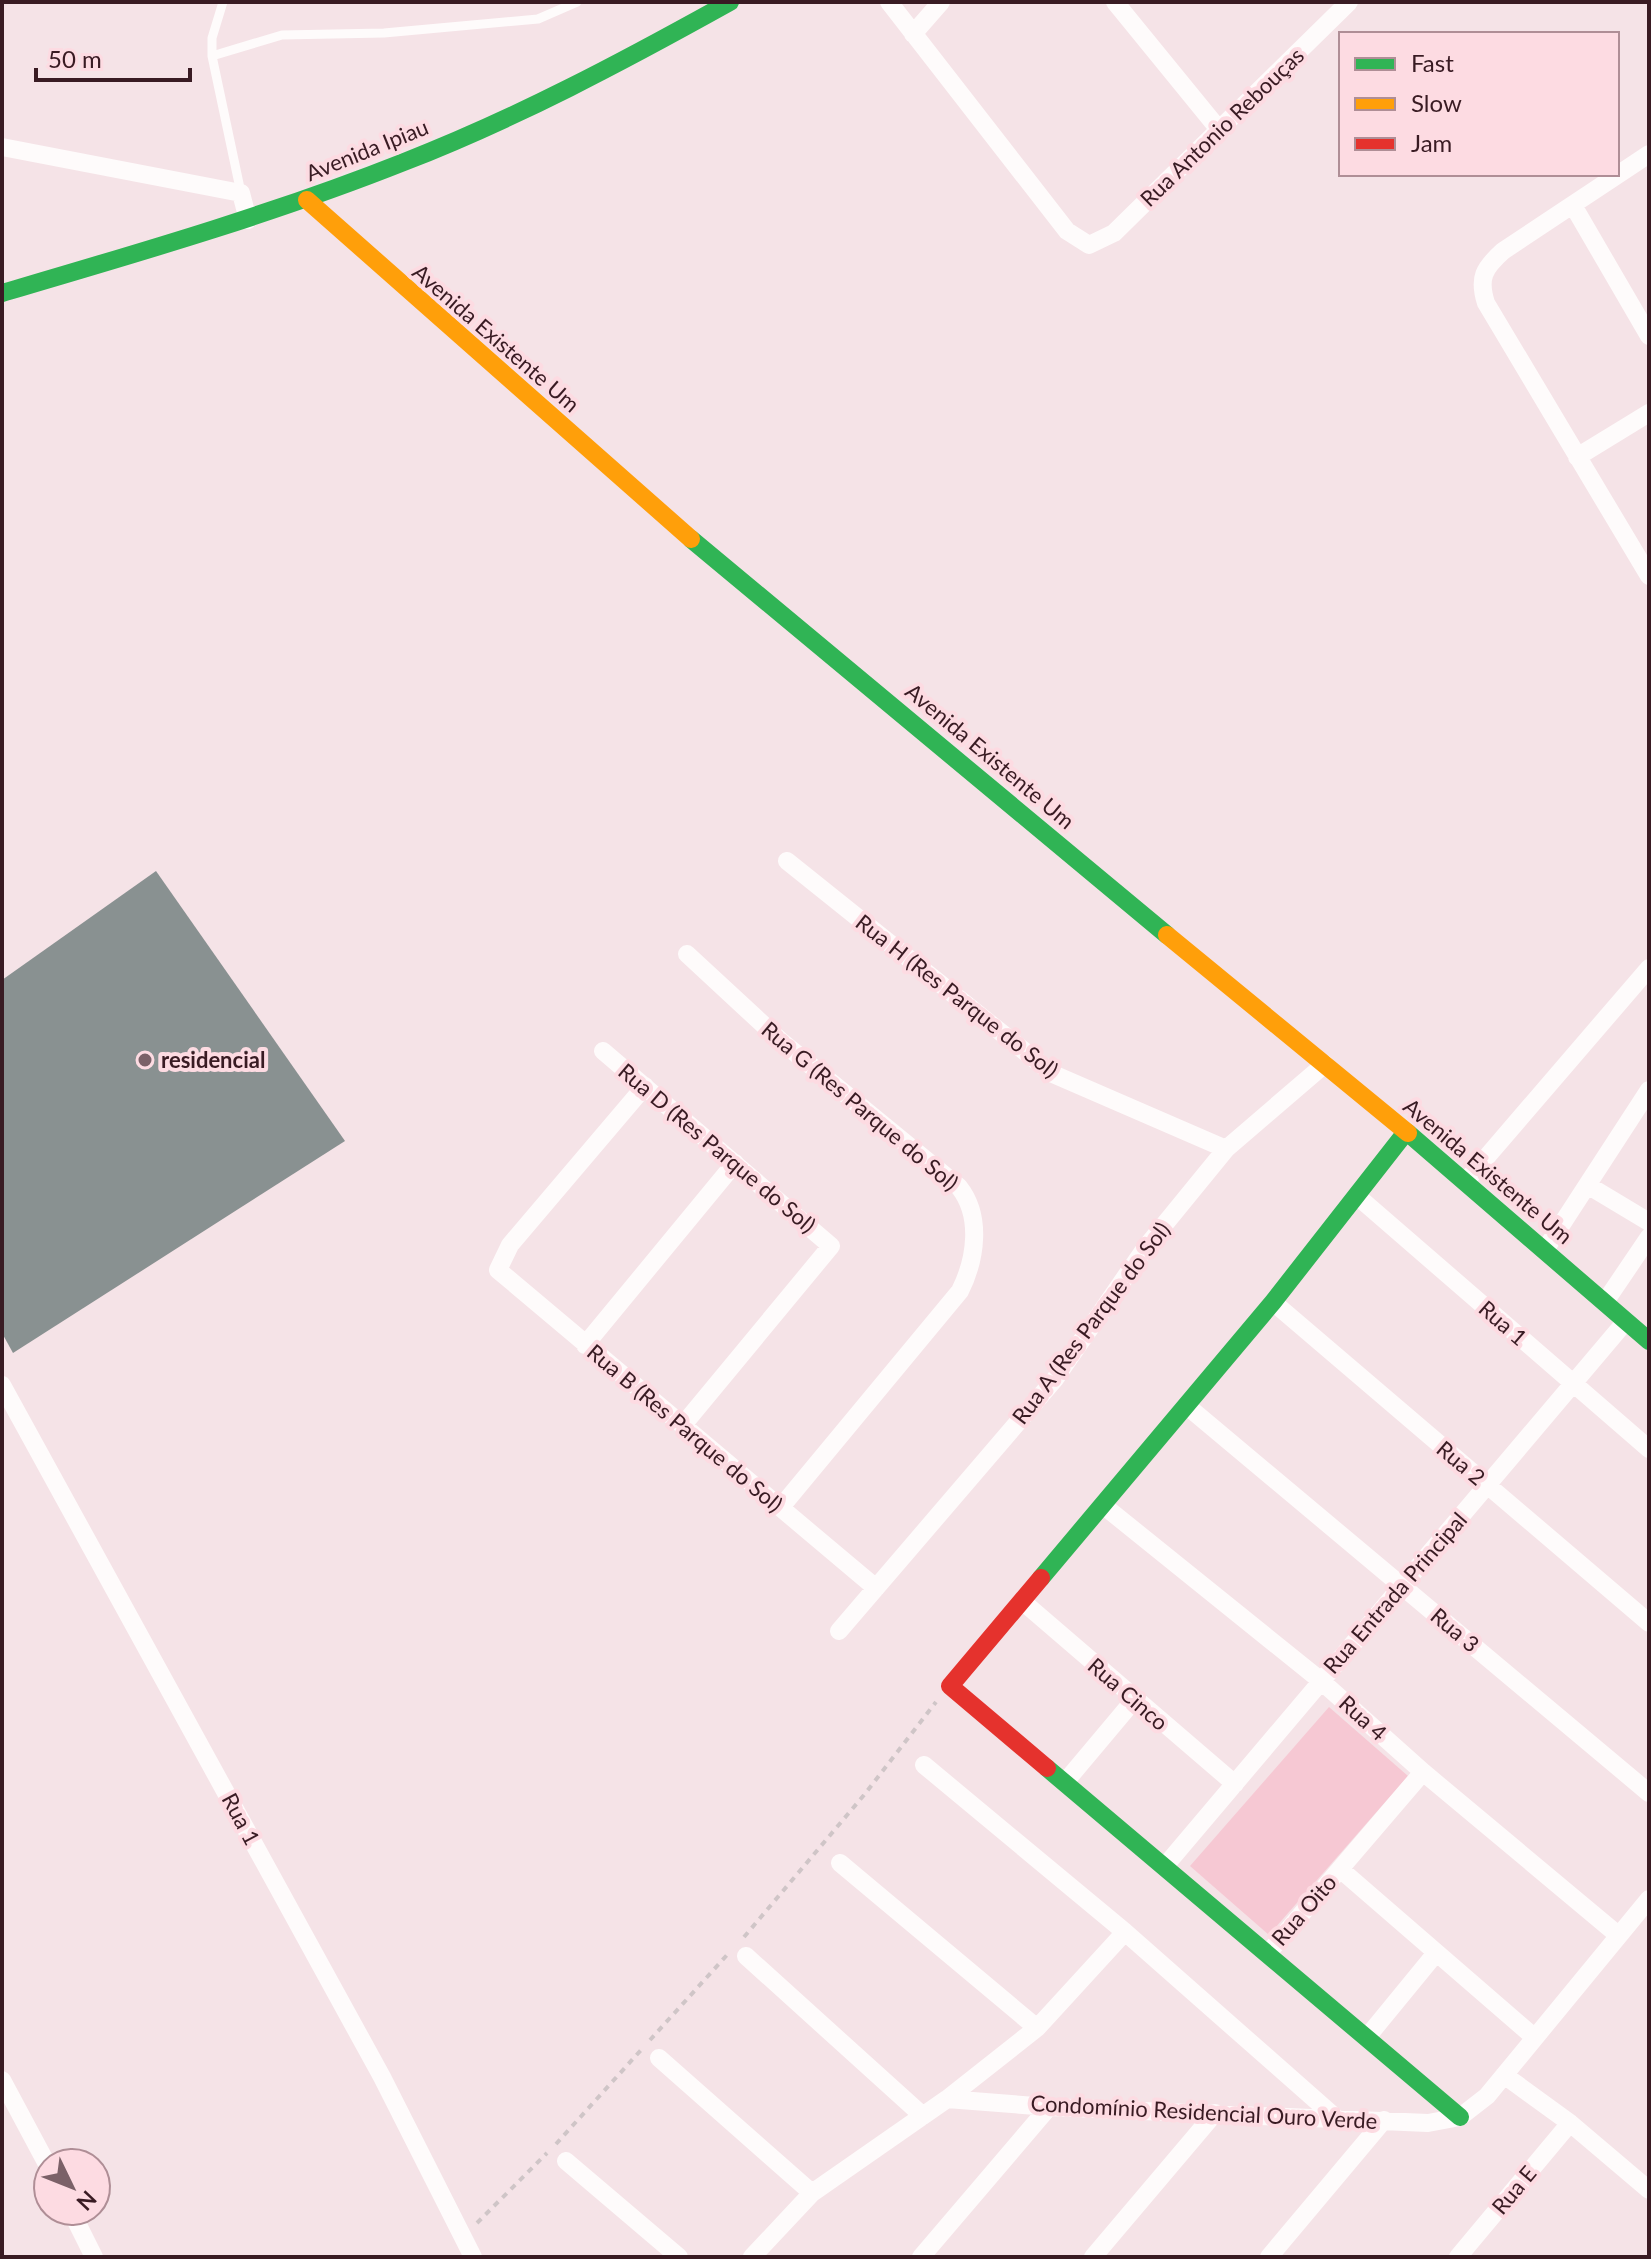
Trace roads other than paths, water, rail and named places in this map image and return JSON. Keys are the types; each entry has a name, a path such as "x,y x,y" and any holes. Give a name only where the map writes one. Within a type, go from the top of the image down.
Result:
{"street":[{"name":"Avenida Ipiau","path":"2,293 248,220 407,161 591,79 730,2"},
{"path":"889,2 913,34 941,2"},
{"name":"Rua Antonio Rebouças","path":"913,34 1067,231 1089,245 1114,233 1221,132 1349,2"},
{"path":"1123,5 1221,132"},
{"path":"2,147 241,193 248,220"},
{"path":"1619,175 1649,154"},
{"path":"1618,176 1488,264 1481,276 1481,288 1486,303 1649,576"},
{"name":"Avenida Existente Um","path":"307,200 435,319 699,544 1466,1181 1649,1341"},
{"path":"1574,207 1649,336"},
{"path":"1577,457 1649,413"},
{"name":"Rua H (Res Parque do Sol)","path":"787,861 1053,1074 1226,1149"},
{"name":"Rua G (Res Parque do Sol)","path":"687,954 782,1042 959,1187 972,1213 972,1258 960,1291 781,1507"},
{"path":"1466,1181 1649,968"},
{"name":"Rua D (Res Parque do Sol)","path":"603,1051 831,1246 683,1425"},
{"name":"Rua A (Res Parque do Sol)","path":"839,1631 1055,1379 1146,1247 1226,1149 1325,1064"},
{"name":"Rua B (Res Parque do Sol)","path":"645,1086 510,1245 498,1265 501,1274 876,1588"},
{"path":"1545,1250 1649,1090"},
{"path":"1406,1132 1273,1302 950,1686 1269,1952 1460,2117 1487,2096 1649,1899"},
{"path":"585,1345 735,1163"},
{"path":"1589,1186 1649,1222"},
{"name":"Rua 1","path":"1357,1196 1649,1449"},
{"path":"1605,1302 1649,1237"},
{"name":"Rua 2","path":"1273,1302 1649,1623"},
{"name":"Rua Entrada Principal","path":"1165,1866 1626,1321"},
{"name":"Rua 1","path":"2,1385 382,2077 473,2257"},
{"name":"Rua 3","path":"1187,1406 1649,1793"},
{"name":"Rua 4","path":"1104,1506 1320,1680 1423,1772 1618,1935"},
{"name":"Rua Cinco","path":"1022,1601 1235,1784"},
{"path":"1066,1781 1134,1700"},
{"path":"924,1765 1125,1932 1336,2118"},
{"name":"Rua Oito","path":"1269,1952 1423,1772"},
{"path":"840,1863 1037,2028"},
{"path":"1340,1869 1534,2037"},
{"path":"752,2257 812,2193 947,2099 1037,2028 1125,1932"},
{"path":"740,1949 923,2116"},
{"path":"1368,2036 1436,1953"},
{"path":"659,2058 812,2193"},
{"path":"1504,2075 1570,2123 1649,2190"},
{"path":"2,2080 38,2147"},
{"name":"Condomínio Residencial Ouro Verde","path":"947,2099 1049,2107 1428,2123 1460,2117"},
{"path":"921,2257 1049,2107"},
{"path":"1093,2257 1215,2113"},
{"path":"1269,2257 1384,2120"},
{"name":"Rua E","path":"1458,2257 1570,2123"},
{"path":"566,2161 679,2257"},
{"path":"79,2227 94,2257"}],"lane":[{"path":"223,2 212,38 212,56 241,193"},
{"path":"212,56 282,35 384,33 538,19 577,2"}],"place":[{"name":"residencial","path":"145,1060"}]}
